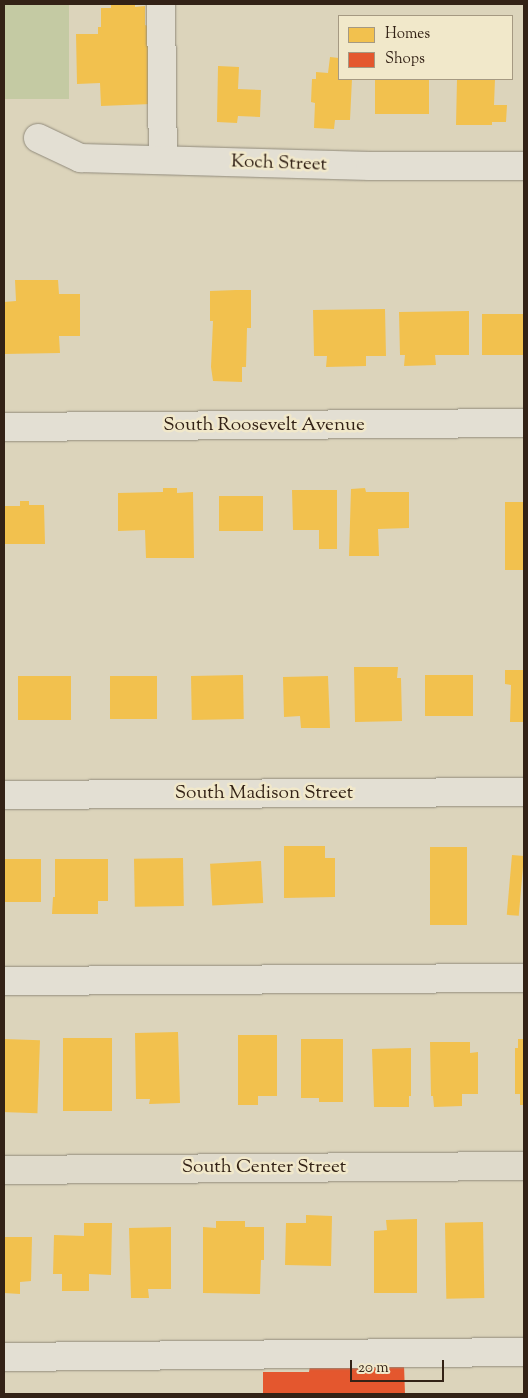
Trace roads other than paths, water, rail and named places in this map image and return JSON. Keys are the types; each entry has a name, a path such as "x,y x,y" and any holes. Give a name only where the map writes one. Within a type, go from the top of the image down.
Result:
{"main road":[{"name":"South Center Street","path":"4,1170 524,1166"}],"street":[{"path":"161,4 163,160"},
{"name":"Koch Street","path":"38,138 80,158 370,166 524,166"},
{"name":"South Roosevelt Avenue","path":"4,427 524,423"},
{"name":"South Madison Street","path":"4,795 524,792"},
{"path":"4,981 524,978"},
{"path":"4,1357 524,1352"}]}
